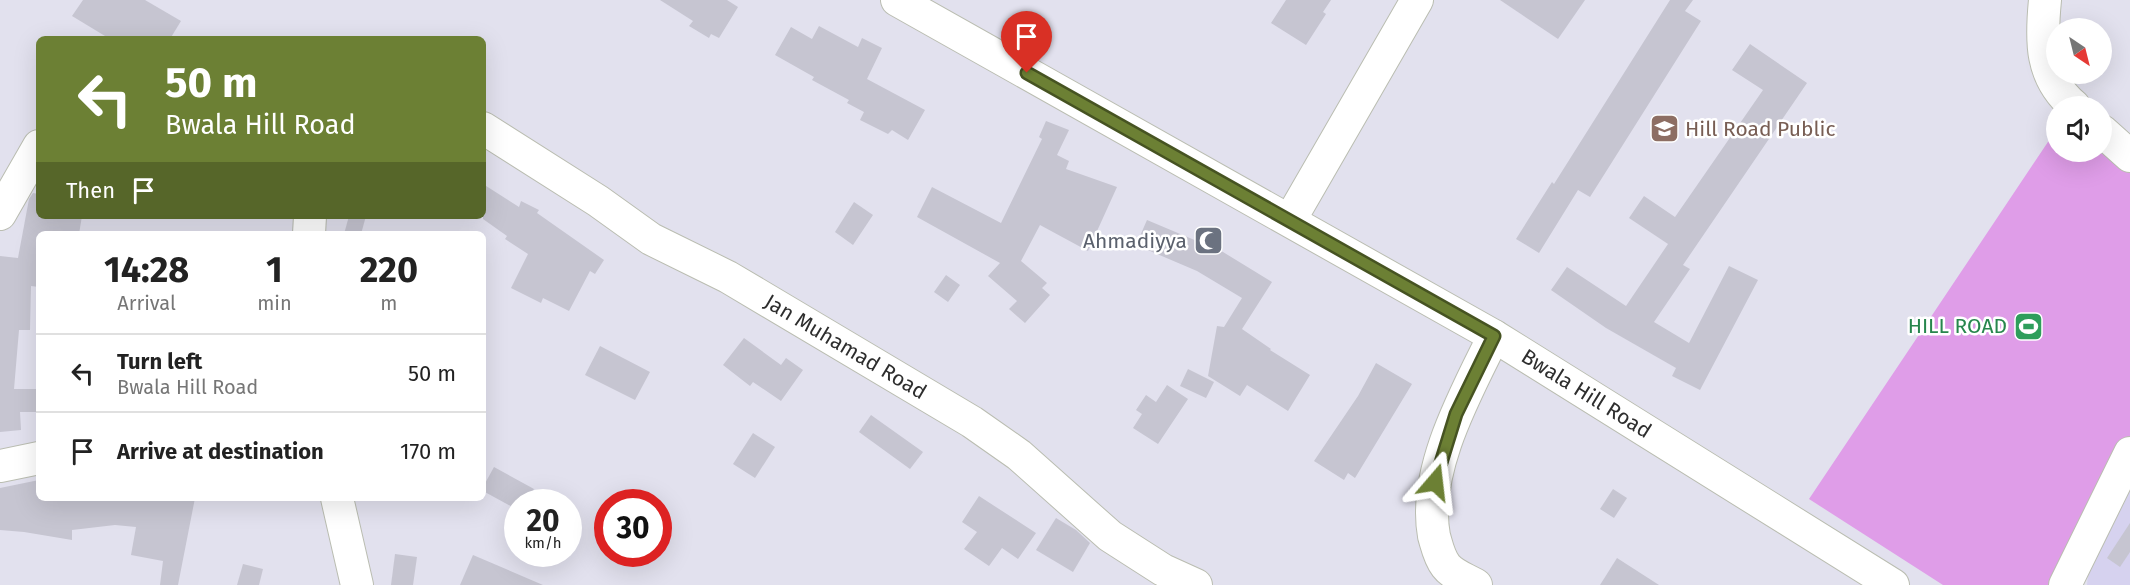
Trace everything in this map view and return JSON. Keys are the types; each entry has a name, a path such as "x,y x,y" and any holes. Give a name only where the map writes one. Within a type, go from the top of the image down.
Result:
{"street":[{"name":"Bwala Hill Road","path":"897,0 1494,336 1893,585"},
{"path":"1290,220 1417,0"},
{"path":"2045,0 2043,39 2046,63 2051,80 2062,96"},
{"name":"Jan Muhamad Road","path":"486,130 598,201 651,238 728,277 972,422 1019,455 1110,536 1162,570 1196,585"},
{"path":"2112,140 2130,156"},
{"path":"0,214 36,152"},
{"path":"1476,585 1451,572 1443,563 1432,526 1432,502 1435,482 1456,414 1494,336"},
{"path":"2065,585 2130,453"},
{"path":"0,466 36,459"},
{"path":"338,501 357,585"}],"shaded area":[{"name":"HILL ROAD","path":"2046,145 2046,162 2112,162 2112,160 2130,171 2130,480 2073,585 1943,585 1809,499"},
{"path":"2130,476 2130,585 2087,585 2089,563"}],"building":[{"path":"83,0 145,0 181,21 172,36 105,36 72,16"},
{"path":"660,0 727,0 738,7 719,38 711,34 709,38 689,26 693,21"},
{"path":"1286,0 1331,0 1323,12 1326,14 1306,45 1271,23"},
{"path":"1500,0 1585,0 1558,39"},
{"path":"1670,0 1693,0 1685,11 1701,21 1590,197 1578,190 1539,253 1516,239 1552,182 1554,184"},
{"path":"819,26 858,47 862,38 882,48 867,79 925,110 908,140 892,130 888,134 860,120 864,112 847,103 849,100 812,80 814,77 775,55 791,27 812,39"},
{"path":"1750,44 1807,83 1683,265 1690,269 1654,322 1689,343 1729,266 1758,280 1700,390 1672,376 1676,368 1606,328 1551,290 1567,267 1626,306 1668,244 1629,218 1644,196 1675,217 1763,90 1732,70"},
{"path":"1046,121 1069,130 1057,155 1069,161 1066,169 1117,187 1088,251 1040,225 1021,261 1047,283 1042,288 1050,295 1025,323 1009,309 1017,301 988,276 1000,263 917,217 932,187 1001,223 1042,139 1039,137"},
{"path":"486,186 519,207 521,201 539,210 537,213 604,260 595,274 590,271 569,311 543,298 541,303 511,288 528,254 505,239 507,236 483,219 486,219"},
{"path":"33,193 36,194 36,219 82,219 80,231 36,231 36,287 31,286 30,330 19,330 14,389 36,389 36,412 20,412 21,430 0,432 0,256 18,258 29,199"},
{"path":"854,202 873,215 853,245 835,232"},
{"path":"348,219 365,219 362,231 345,231"},
{"path":"1147,220 1223,252 1272,282 1242,329 1310,375 1288,411 1247,385 1240,396 1208,376 1217,326 1224,327 1242,298 1197,271 1136,245"},
{"path":"946,275 960,285 948,302 934,292"},
{"path":"744,338 781,365 786,358 803,370 781,401 753,382 750,386 723,365"},
{"path":"600,346 650,372 635,400 585,375"},
{"path":"1376,363 1412,384 1355,478 1348,473 1344,480 1314,461 1358,396"},
{"path":"1188,369 1214,382 1206,398 1180,386"},
{"path":"1167,385 1188,399 1158,444 1133,428 1142,414 1136,410 1146,395 1156,402"},
{"path":"871,415 923,452 910,469 859,432"},
{"path":"753,433 775,447 755,478 733,464"},
{"path":"494,467 534,489 504,489 504,502 486,493 486,482"},
{"path":"36,481 36,501 194,501 178,585 160,585 163,561 131,555 136,527 115,525 72,530 72,540 0,530 0,488"},
{"path":"1613,489 1627,498 1614,518 1600,509"},
{"path":"979,496 1036,533 1018,559 1002,548 989,566 964,549 977,532 962,522"},
{"path":"1056,518 1076,530 1090,543 1073,572 1036,550"},
{"path":"2130,523 2130,552 2120,567 2107,558"},
{"path":"395,554 417,557 413,585 391,585"},
{"path":"473,555 543,585 460,585"},
{"path":"1617,558 1659,585 1600,585"},
{"path":"243,564 263,569 259,585 237,585"}],"place":[{"name":"Hill Road Public","path":"1664,129"},
{"name":"Ahmadiyya","path":"1208,241"},
{"name":"HILL ROAD","path":"2028,326"}],"route":[{"path":"1027,73 1494,336 1456,414 1435,482"}]}
